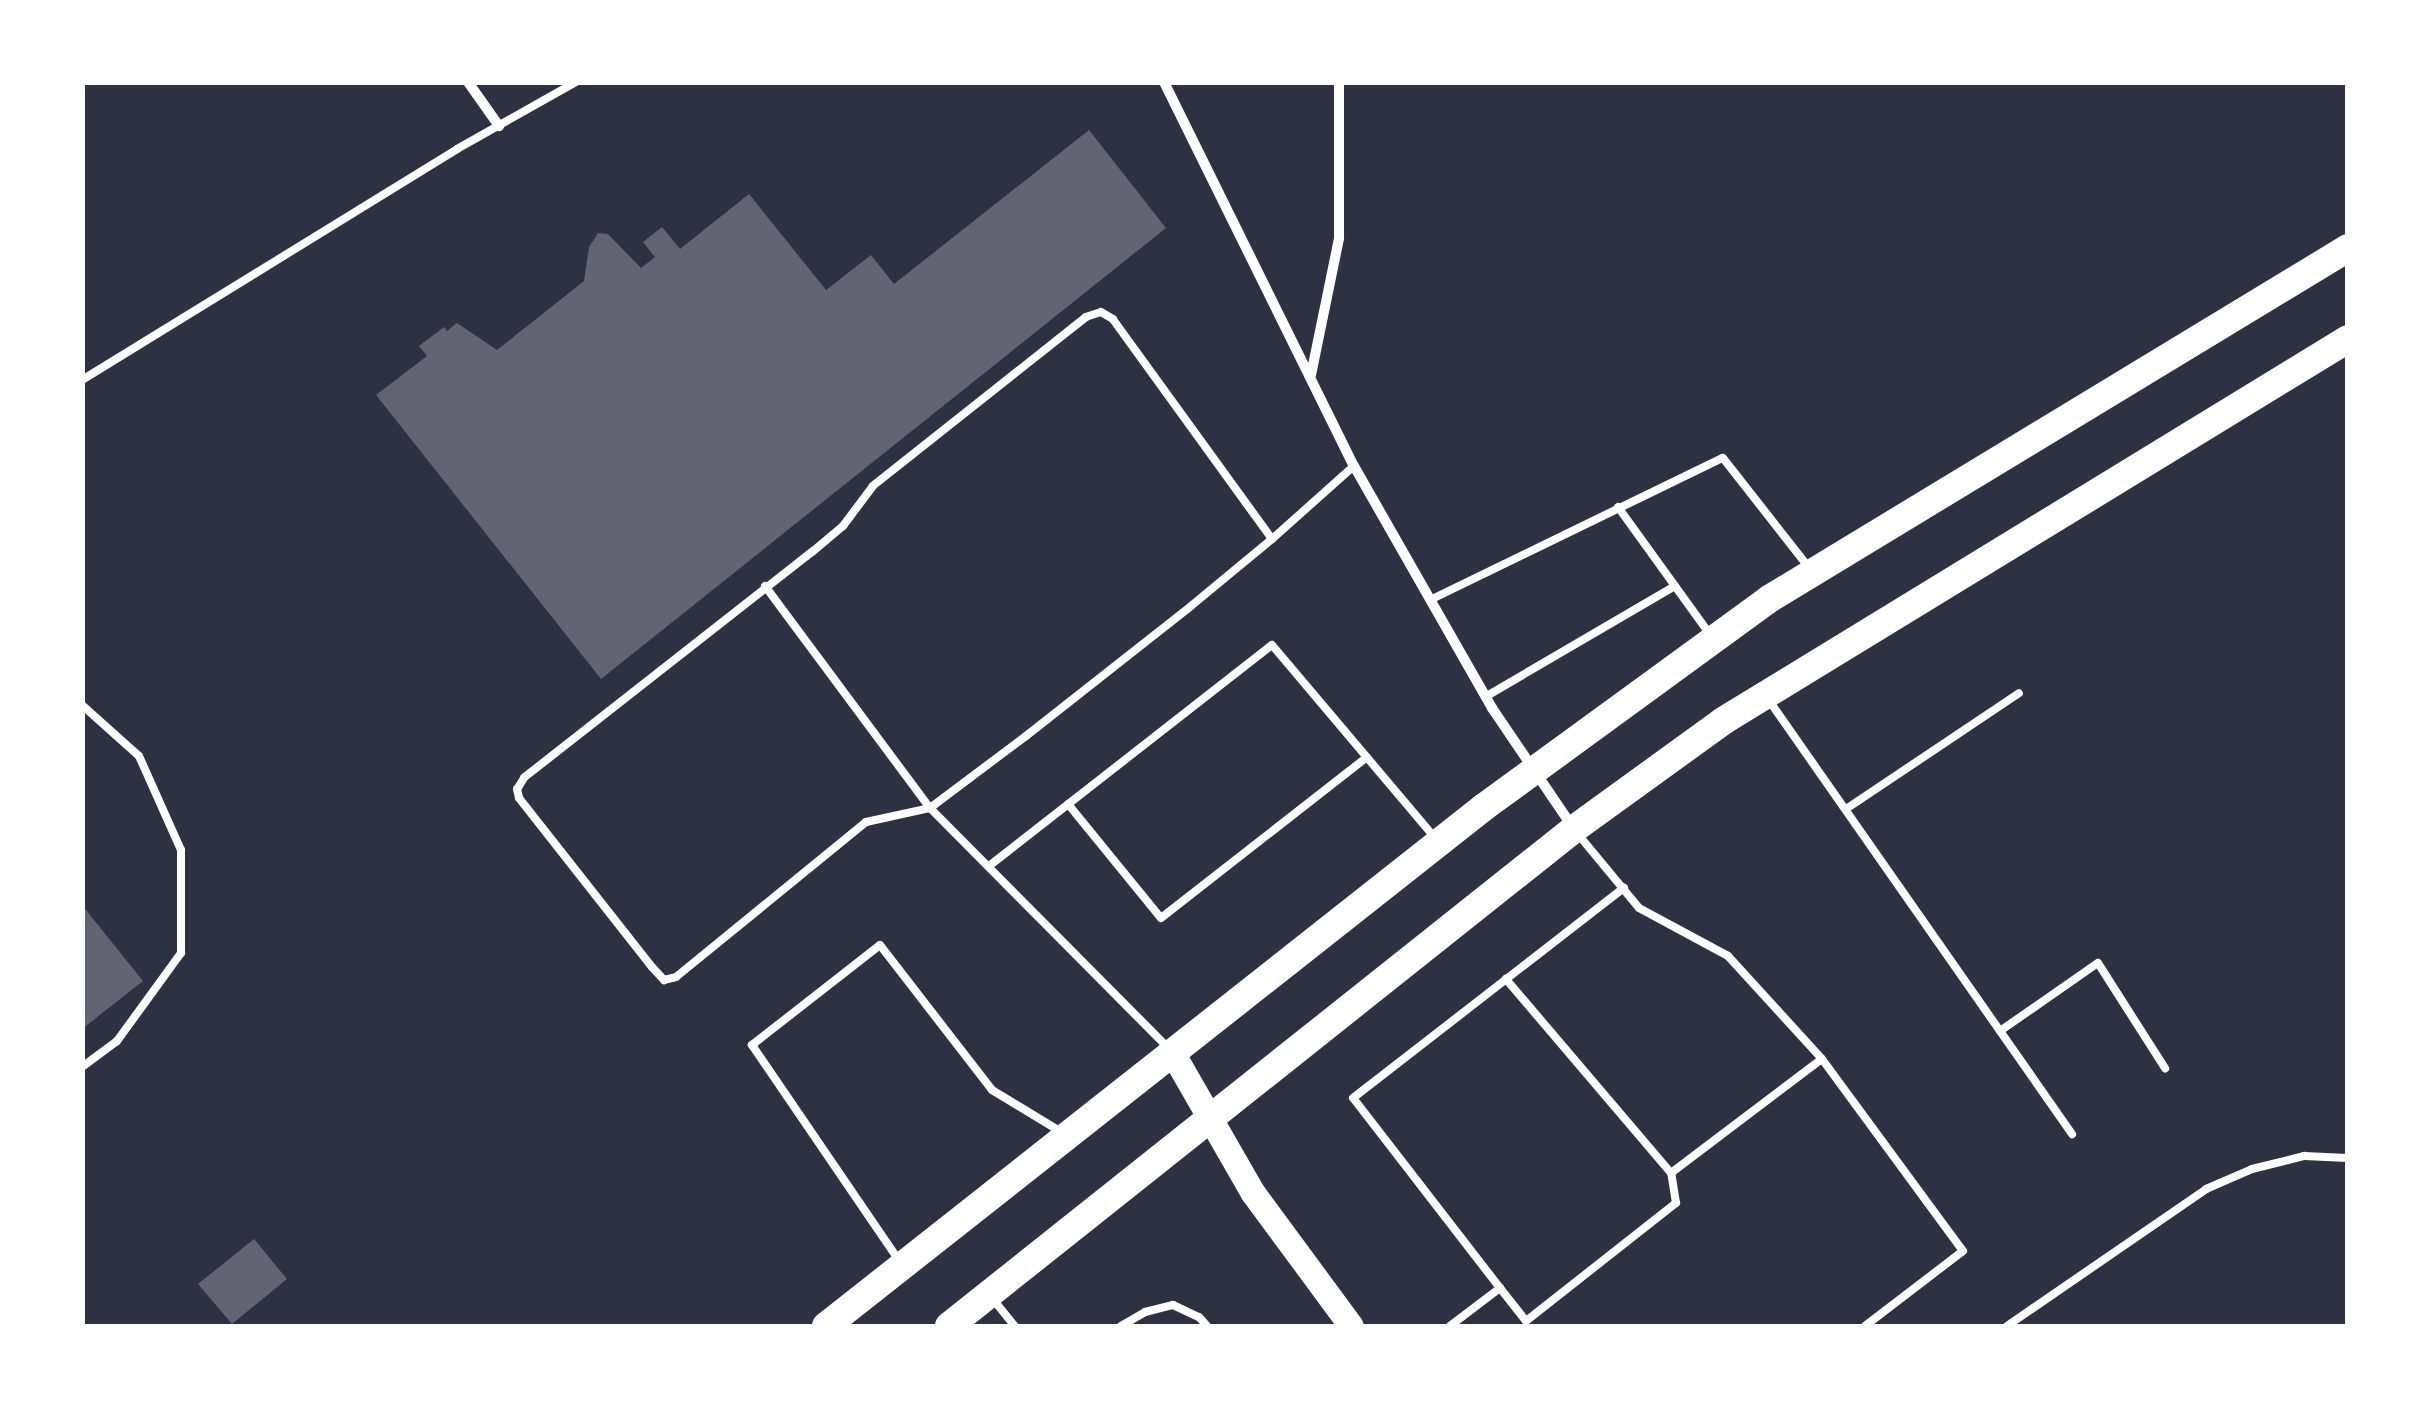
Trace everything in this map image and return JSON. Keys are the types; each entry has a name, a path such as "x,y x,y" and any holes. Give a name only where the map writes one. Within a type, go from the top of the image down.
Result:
{"highway":[{"path":"826,1326 1439,842 1713,640 1813,573 2348,248"},
{"path":"949,1326 1574,829 1765,695 2348,338"}],"main road":[{"path":"1173,1054 1253,1193 1351,1326"}],"street":[{"path":"468,82 499,126"},
{"path":"1164,82 1354,466 1485,697 1574,829"},
{"path":"1311,376 1339,238 1339,82"}],"lane":[{"path":"82,380 576,82"},
{"path":"1272,539 1113,319 1100,312 1086,317 873,486 843,526 694,648 524,778 518,789 519,798 664,980 676,977 866,822 930,808 1272,539 1354,466"},
{"path":"1432,599 1723,458 1813,573"},
{"path":"1618,507 1713,640"},
{"path":"765,586 930,808 1173,1054"},
{"path":"1485,697 1675,586"},
{"path":"988,866 1272,645 1439,842"},
{"path":"1846,810 2020,692"},
{"path":"1765,695 2072,1134"},
{"path":"82,704 139,756 181,850 181,953 116,1040 82,1067"},
{"path":"1068,804 1161,918 1367,757"},
{"path":"1574,829 1640,908 1728,956 1822,1059 1963,1251 1864,1326"},
{"path":"1506,979 1671,1173 1676,1203 1526,1321 1353,1098 1506,979 1624,888"},
{"path":"902,1266 752,1045 880,945 992,1090 1066,1135"},
{"path":"2000,1031 2098,963 2165,1068"},
{"path":"1671,1173 1822,1059"},
{"path":"2007,1326 2206,1189 2252,1169 2304,1156 2348,1158"},
{"path":"1450,1326 1500,1288"},
{"path":"989,1295 1015,1326"},
{"path":"1120,1326 1144,1312 1173,1305 1200,1316 1207,1326"}],"building":[{"path":"1089,130 1166,228 601,679 376,395 427,356 419,346 444,327 447,331 457,323 497,350 584,281 589,247 598,233 608,234 641,268 655,257 643,242 662,227 680,249 749,194 826,290 871,255 894,284"},
{"path":"82,905 143,981 82,1029"},
{"path":"254,1239 287,1279 232,1324 198,1284"}]}
